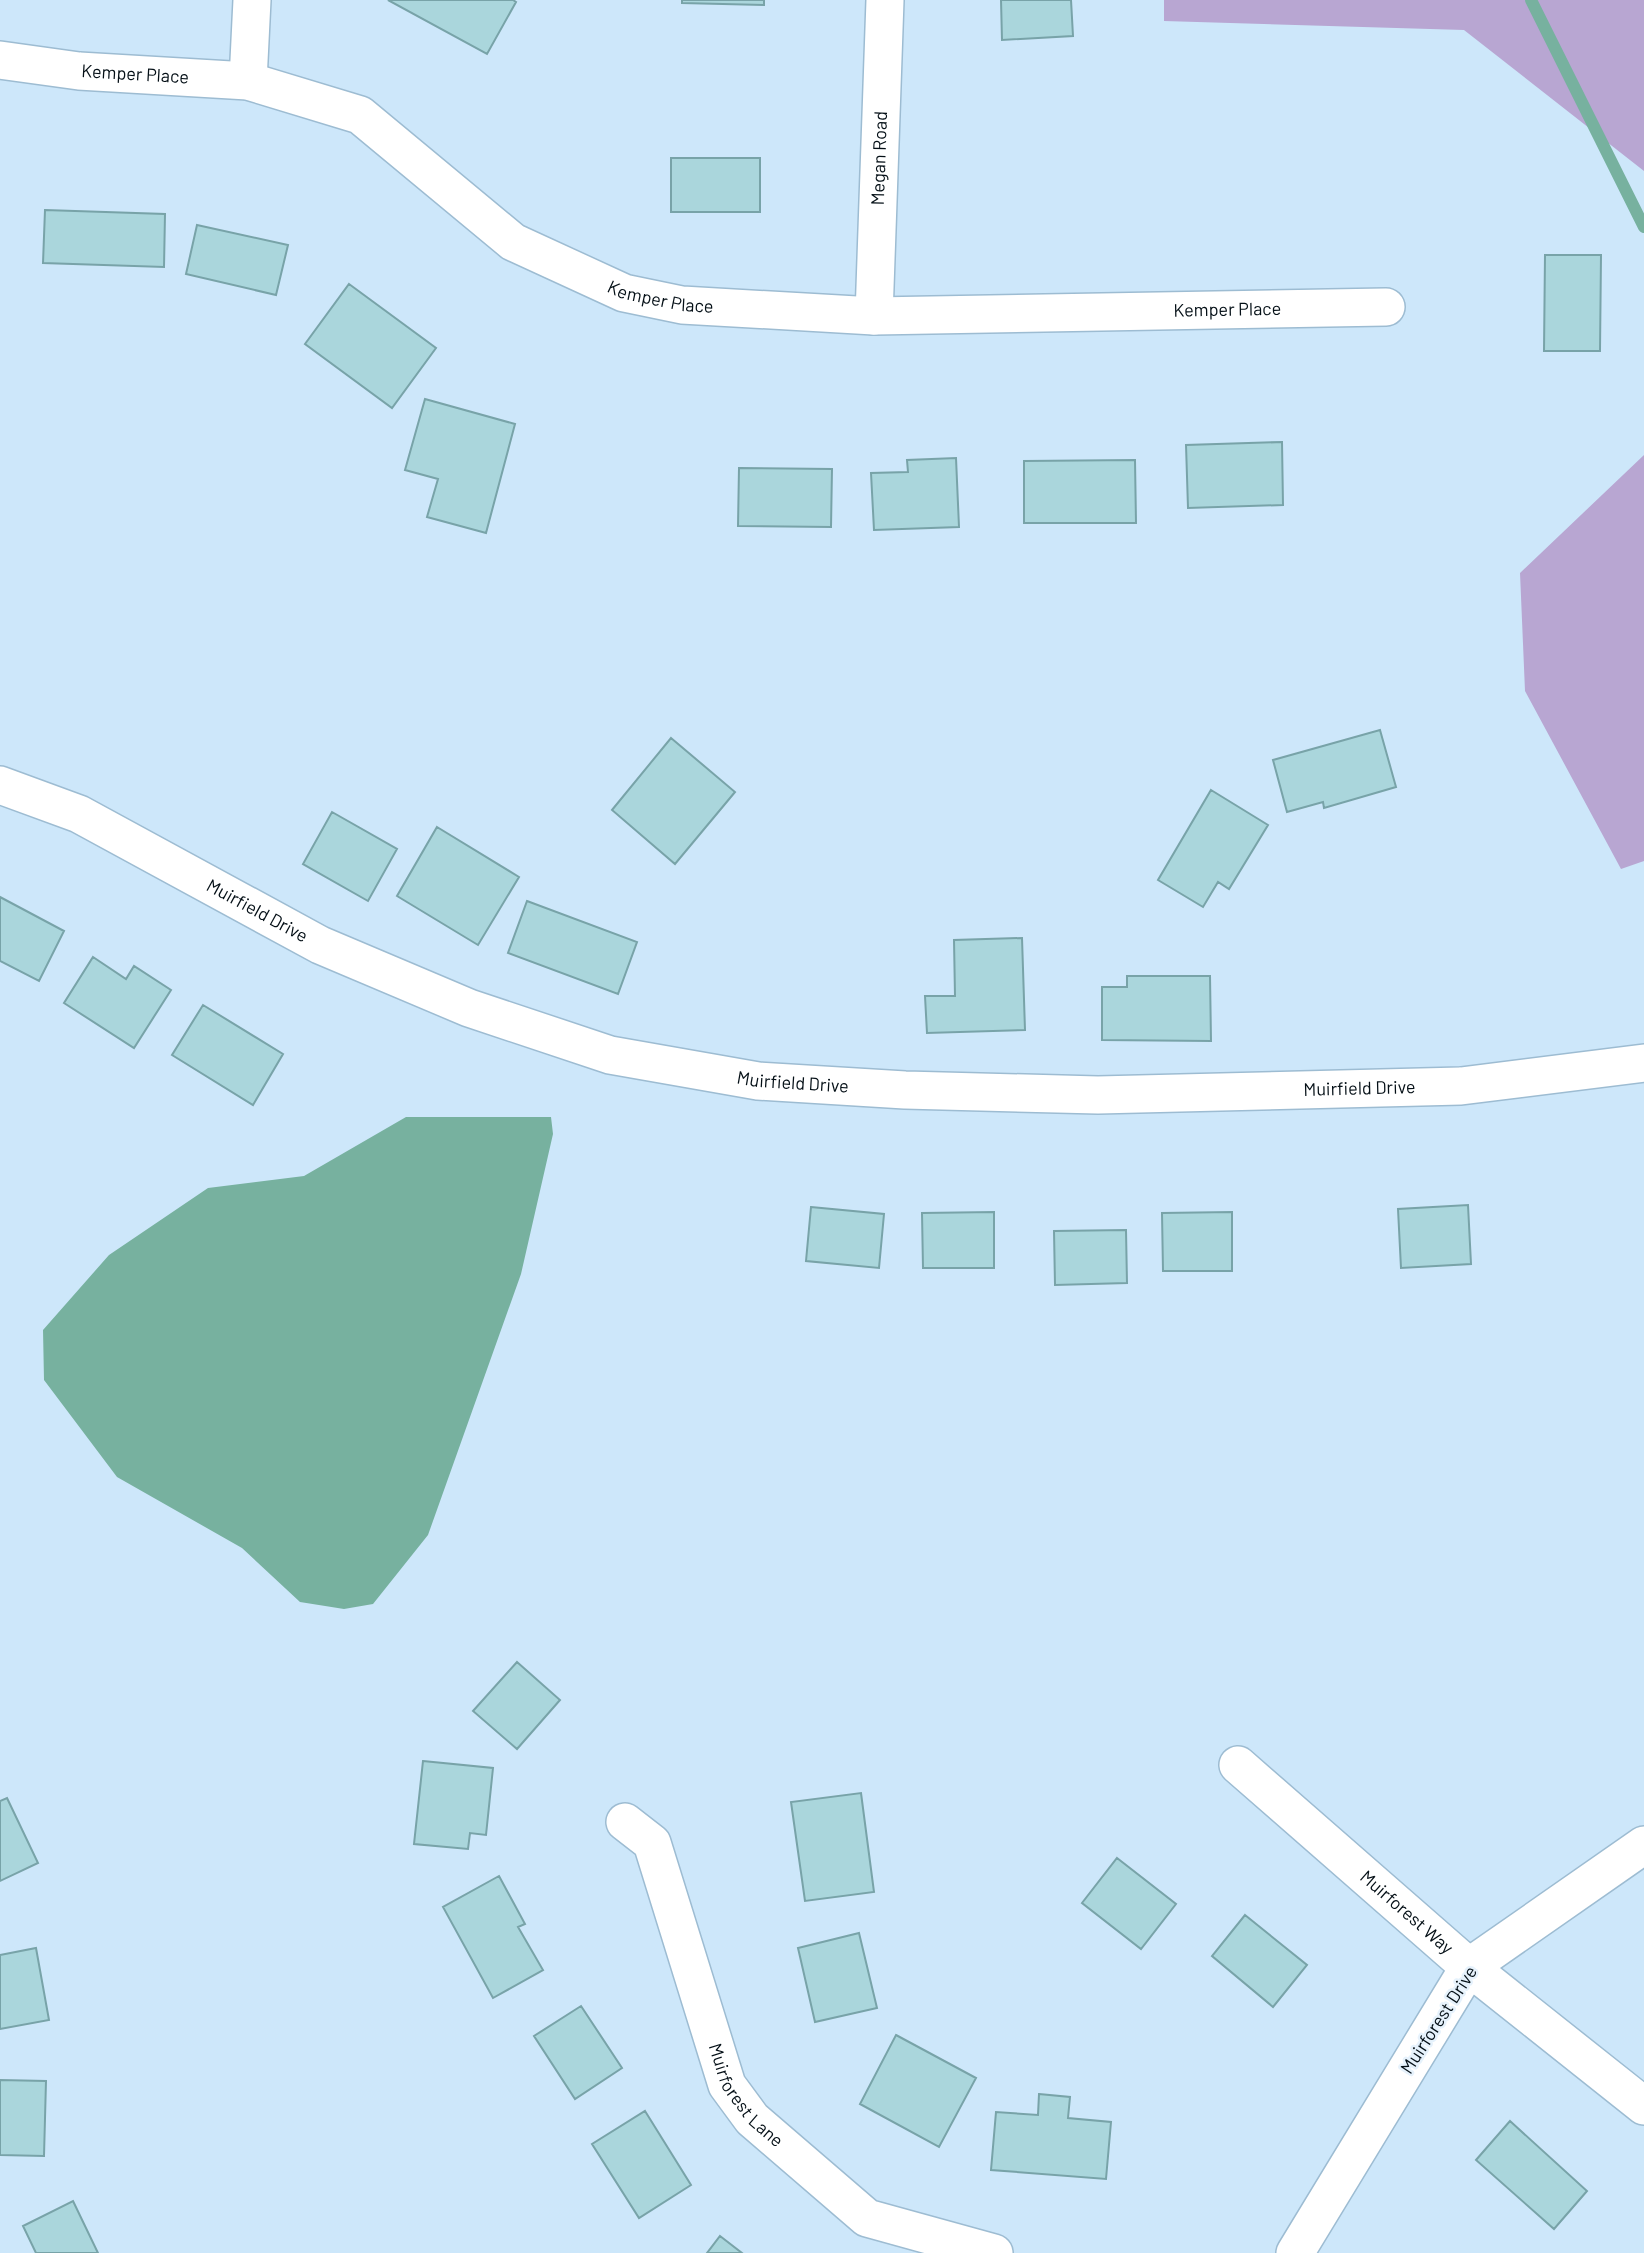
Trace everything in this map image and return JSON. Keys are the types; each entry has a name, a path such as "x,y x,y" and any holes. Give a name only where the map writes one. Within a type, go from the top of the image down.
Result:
{"street":[{"path":"247,81 252,0"},
{"name":"Megan Road","path":"874,316 886,0"},
{"name":"Kemper Place","path":"0,60 79,71 247,81 360,115 513,242 624,293 682,305 874,316 1386,307"},
{"name":"Muirfield Drive","path":"0,785 79,814 320,944 469,1008 610,1055 758,1081 905,1090 1111,1094 1461,1086 1644,1063"},
{"name":"Muirforest Way","path":"1238,1765 1469,1967 1644,2106"},
{"name":"Muirforest Lane","path":"625,1822 652,1843 727,2085 752,2119 867,2218 994,2253"},
{"name":"Muirforest Drive","path":"1295,2253 1469,1967 1644,1845"}],"shaded area":[{"path":"1164,0 1644,0 1644,171 1464,30 1164,21"},
{"path":"1644,455 1644,861 1621,869 1525,691 1520,573"},
{"path":"406,1117 551,1117 553,1134 521,1274 428,1535 373,1604 344,1609 300,1602 242,1548 117,1477 44,1380 43,1330 109,1255 208,1188 304,1176"}],"building":[{"path":"388,0 513,0 516,2 487,54"},
{"path":"682,0 764,0 764,5 682,3"},
{"path":"1001,0 1071,0 1073,36 1002,40"},
{"path":"671,158 760,158 760,212 671,212"},
{"path":"45,210 165,214 164,267 43,263"},
{"path":"197,225 288,245 276,295 186,274"},
{"path":"1545,255 1601,255 1600,351 1544,351"},
{"path":"349,284 436,348 392,408 305,344"},
{"path":"425,399 515,424 486,533 427,517 438,479 405,470"},
{"path":"1282,442 1283,505 1188,508 1186,445"},
{"path":"956,458 959,527 874,530 871,473 908,472 907,460"},
{"path":"1135,460 1136,523 1024,523 1024,461"},
{"path":"739,468 832,469 831,527 738,526"},
{"path":"1380,730 1396,787 1324,808 1323,802 1287,812 1273,760"},
{"path":"671,738 735,792 675,864 612,810"},
{"path":"1211,790 1268,825 1229,889 1218,882 1203,907 1158,880"},
{"path":"332,812 397,849 368,901 303,864"},
{"path":"437,827 519,877 478,945 397,896"},
{"path":"0,897 64,931 39,981 0,961"},
{"path":"527,901 637,942 618,994 508,953"},
{"path":"1022,938 1025,1030 927,1033 925,996 955,996 954,940"},
{"path":"93,957 126,979 134,966 171,990 134,1048 64,1003"},
{"path":"1127,976 1210,976 1211,1041 1102,1040 1102,987 1127,987"},
{"path":"203,1005 283,1054 253,1105 172,1055"},
{"path":"1468,1205 1471,1264 1401,1268 1398,1209"},
{"path":"811,1207 884,1214 879,1268 806,1261"},
{"path":"994,1212 994,1268 923,1268 922,1213"},
{"path":"1232,1212 1232,1271 1163,1271 1162,1213"},
{"path":"1126,1230 1127,1283 1055,1285 1054,1231"},
{"path":"517,1662 560,1700 517,1749 473,1711"},
{"path":"423,1761 493,1768 486,1835 470,1833 468,1849 414,1844"},
{"path":"861,1793 874,1892 805,1901 791,1802"},
{"path":"7,1798 38,1863 0,1881 0,1801"},
{"path":"1117,1858 1176,1904 1141,1949 1082,1903"},
{"path":"499,1876 525,1924 518,1927 543,1970 493,1998 443,1907"},
{"path":"1245,1915 1307,1965 1273,2007 1212,1956"},
{"path":"859,1933 877,2008 815,2022 798,1948"},
{"path":"36,1948 49,2020 0,2029 0,1955"},
{"path":"581,2006 622,2068 575,2099 534,2036"},
{"path":"896,2035 976,2078 939,2147 860,2104"},
{"path":"0,2080 46,2081 44,2156 0,2155"},
{"path":"1039,2094 1070,2097 1068,2118 1111,2122 1106,2179 991,2170 996,2112 1038,2115"},
{"path":"645,2111 691,2185 639,2218 592,2144"},
{"path":"1510,2121 1587,2191 1554,2229 1476,2160"},
{"path":"73,2201 98,2253 36,2253 23,2226"},
{"path":"720,2236 742,2253 707,2253"}],"waterway":[{"path":"1531,0 1644,227"}]}
